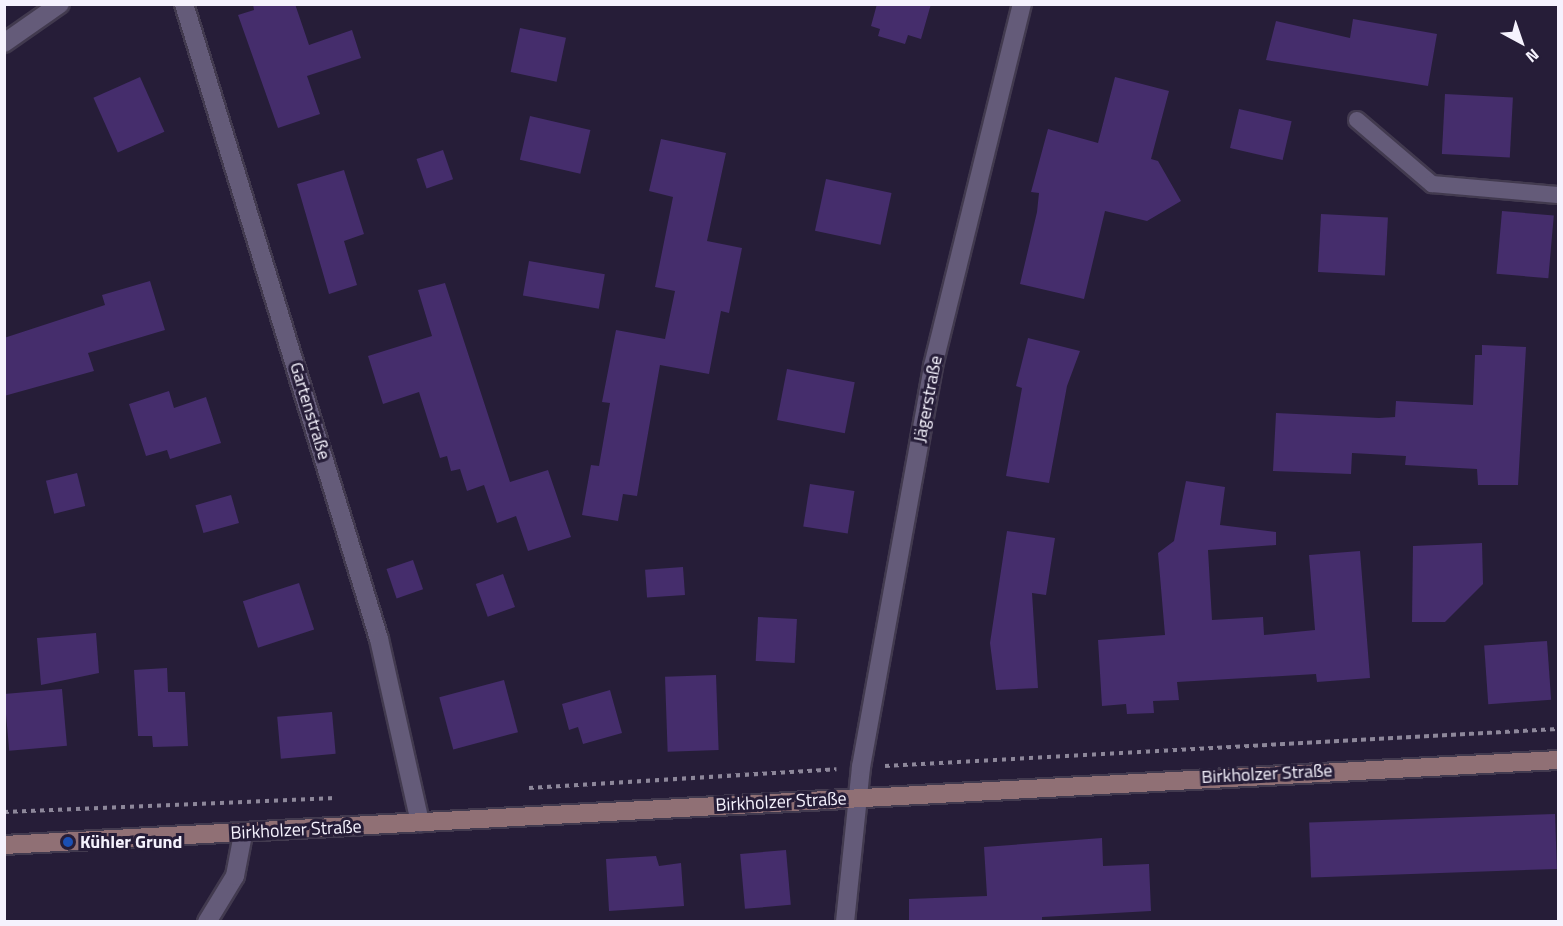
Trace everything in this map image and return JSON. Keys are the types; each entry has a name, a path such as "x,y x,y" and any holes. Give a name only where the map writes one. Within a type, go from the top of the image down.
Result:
{"street":[{"path":"4,44 60,4"},
{"name":"Gartenstraße","path":"184,4 379,639 420,822"},
{"name":"Jägerstraße","path":"845,921 861,767 936,353 1022,4"},
{"name":"Birkholzer Straße","path":"4,845 243,834 420,822 1558,760"},
{"path":"207,921 235,876 243,834"}],"lane":[{"path":"1357,120 1432,184 1558,195"}],"path":[{"path":"525,788 861,767 1558,729"},
{"path":"4,812 348,798"}],"building":[{"path":"253,4 295,4 309,45 352,30 361,58 307,76 320,114 278,128 238,15 254,10"},
{"path":"877,4 931,4 921,39 908,35 905,44 878,36 880,29 871,26"},
{"path":"1353,19 1437,34 1428,86 1266,60 1276,21 1350,38"},
{"path":"520,28 566,38 557,82 511,72"},
{"path":"140,77 164,132 118,153 93,98"},
{"path":"1115,77 1169,91 1151,159 1158,161 1181,201 1147,221 1105,211 1084,299 1020,284 1037,212 1039,193 1031,192 1048,129 1098,143"},
{"path":"1445,94 1513,98 1510,157 1442,154"},
{"path":"1239,109 1292,121 1283,160 1230,148"},
{"path":"530,116 590,130 580,174 520,160"},
{"path":"661,139 726,153 707,241 742,248 729,313 721,311 709,374 660,365 637,496 623,494 618,521 582,515 591,465 599,466 610,403 602,402 616,330 665,339 675,291 655,287 673,197 649,191"},
{"path":"443,150 453,179 427,188 417,159"},
{"path":"344,170 364,234 344,241 357,285 329,294 297,184"},
{"path":"826,179 892,193 881,245 815,231"},
{"path":"1502,211 1554,216 1548,278 1497,274"},
{"path":"1321,214 1388,218 1385,275 1318,272"},
{"path":"529,261 605,274 599,309 523,295"},
{"path":"150,281 165,330 88,353 94,371 4,396 4,338 105,305 102,295"},
{"path":"445,283 510,482 548,470 571,537 528,551 516,516 497,523 484,485 467,491 460,469 451,471 447,456 440,458 419,392 383,404 368,356 432,336 418,290"},
{"path":"1028,338 1080,351 1067,386 1049,483 1006,476 1022,388 1016,386"},
{"path":"1482,345 1526,347 1518,485 1478,485 1477,469 1405,465 1406,456 1352,453 1351,474 1273,471 1276,413 1379,418 1395,417 1396,401 1473,405 1475,355 1482,355"},
{"path":"787,369 855,382 845,433 777,420"},
{"path":"169,391 174,408 206,397 221,443 170,459 167,450 146,456 129,404"},
{"path":"77,473 85,506 54,514 46,481"},
{"path":"1186,481 1225,487 1220,525 1276,532 1276,545 1208,550 1212,620 1263,617 1264,635 1315,630 1309,555 1360,551 1370,678 1317,682 1316,674 1177,682 1179,700 1153,701 1154,713 1127,714 1126,704 1102,706 1098,640 1165,635 1158,553 1174,541"},
{"path":"810,484 854,491 848,534 803,526"},
{"path":"231,495 239,523 203,533 195,505"},
{"path":"1007,531 1055,538 1046,595 1032,593 1038,688 996,690 990,643"},
{"path":"1482,543 1483,584 1445,622 1412,622 1413,546"},
{"path":"413,560 423,589 397,598 387,569"},
{"path":"683,567 685,595 647,598 645,570"},
{"path":"503,574 515,607 488,617 476,584"},
{"path":"299,583 314,630 258,648 243,601"},
{"path":"758,617 797,619 795,663 756,661"},
{"path":"96,633 99,673 41,685 37,638"},
{"path":"1547,641 1551,700 1488,704 1484,645"},
{"path":"167,668 168,692 185,692 188,746 153,747 152,736 138,736 134,670"},
{"path":"716,675 719,750 668,752 665,677"},
{"path":"504,680 518,732 453,750 439,697"},
{"path":"62,689 67,746 9,751 4,694"},
{"path":"610,690 622,733 583,744 578,727 569,730 562,704"},
{"path":"332,712 336,754 281,759 277,717"},
{"path":"1555,814 1557,869 1311,878 1309,823"},
{"path":"1102,838 1103,866 1149,864 1151,911 1042,917 1042,921 909,921 909,899 987,896 984,847"},
{"path":"786,850 791,905 745,909 740,854"},
{"path":"656,856 659,866 681,863 684,906 609,911 606,859"}],"place":[{"name":"Kühler Grund","path":"68,842"}]}
